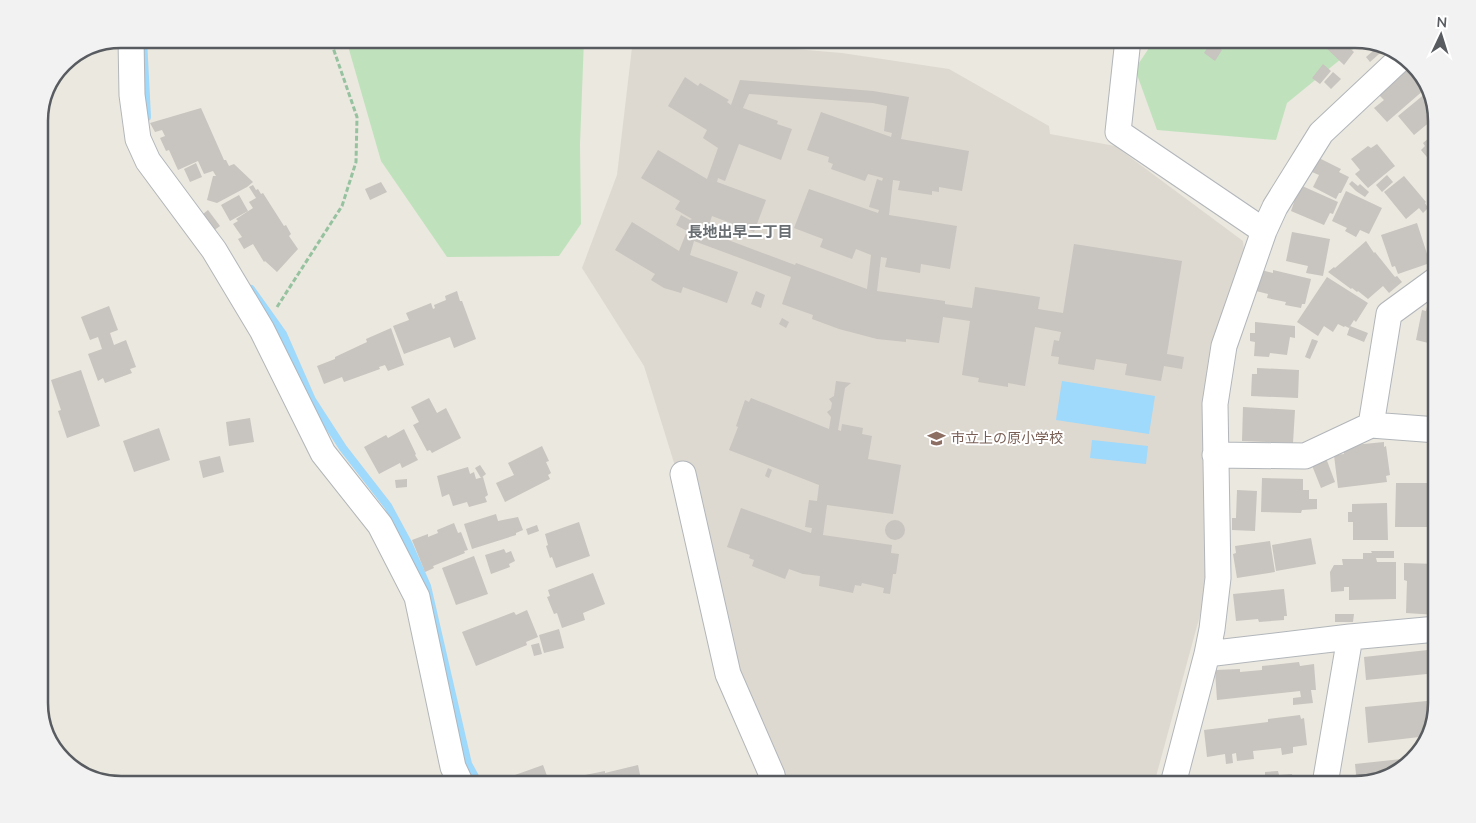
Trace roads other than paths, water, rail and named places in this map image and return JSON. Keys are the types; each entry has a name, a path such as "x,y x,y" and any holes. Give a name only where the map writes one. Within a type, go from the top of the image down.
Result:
{"street":[{"path":"131,48 132,95 138,139 148,161 214,250 262,330 323,453 380,525 417,597 453,767 457,776"},
{"path":"1127,48 1118,132 1264,231"},
{"path":"1175,776 1207,654 1218,578 1215,404 1224,346 1264,231 1275,207 1321,133 1398,61"},
{"path":"1371,425 1389,314 1428,286"},
{"path":"1215,455 1305,456 1371,425 1428,429"},
{"path":"683,474 728,674 772,776"},
{"path":"1207,654 1428,630"},
{"path":"1326,776 1350,637"}],"water":[{"path":"1062,381 1155,396 1149,434 1056,420"},
{"path":"1092,440 1148,446 1146,464 1090,458"}],"waterway":[{"path":"143,48 147,117"},
{"path":"251,289 283,334 312,400 343,448 388,506 409,545 427,586 468,764 475,776"}],"place":[{"name":"市立上の原小学校","path":"937,438"}],"district":[{"name":"長地出早二丁目","path":"740,231"}]}
